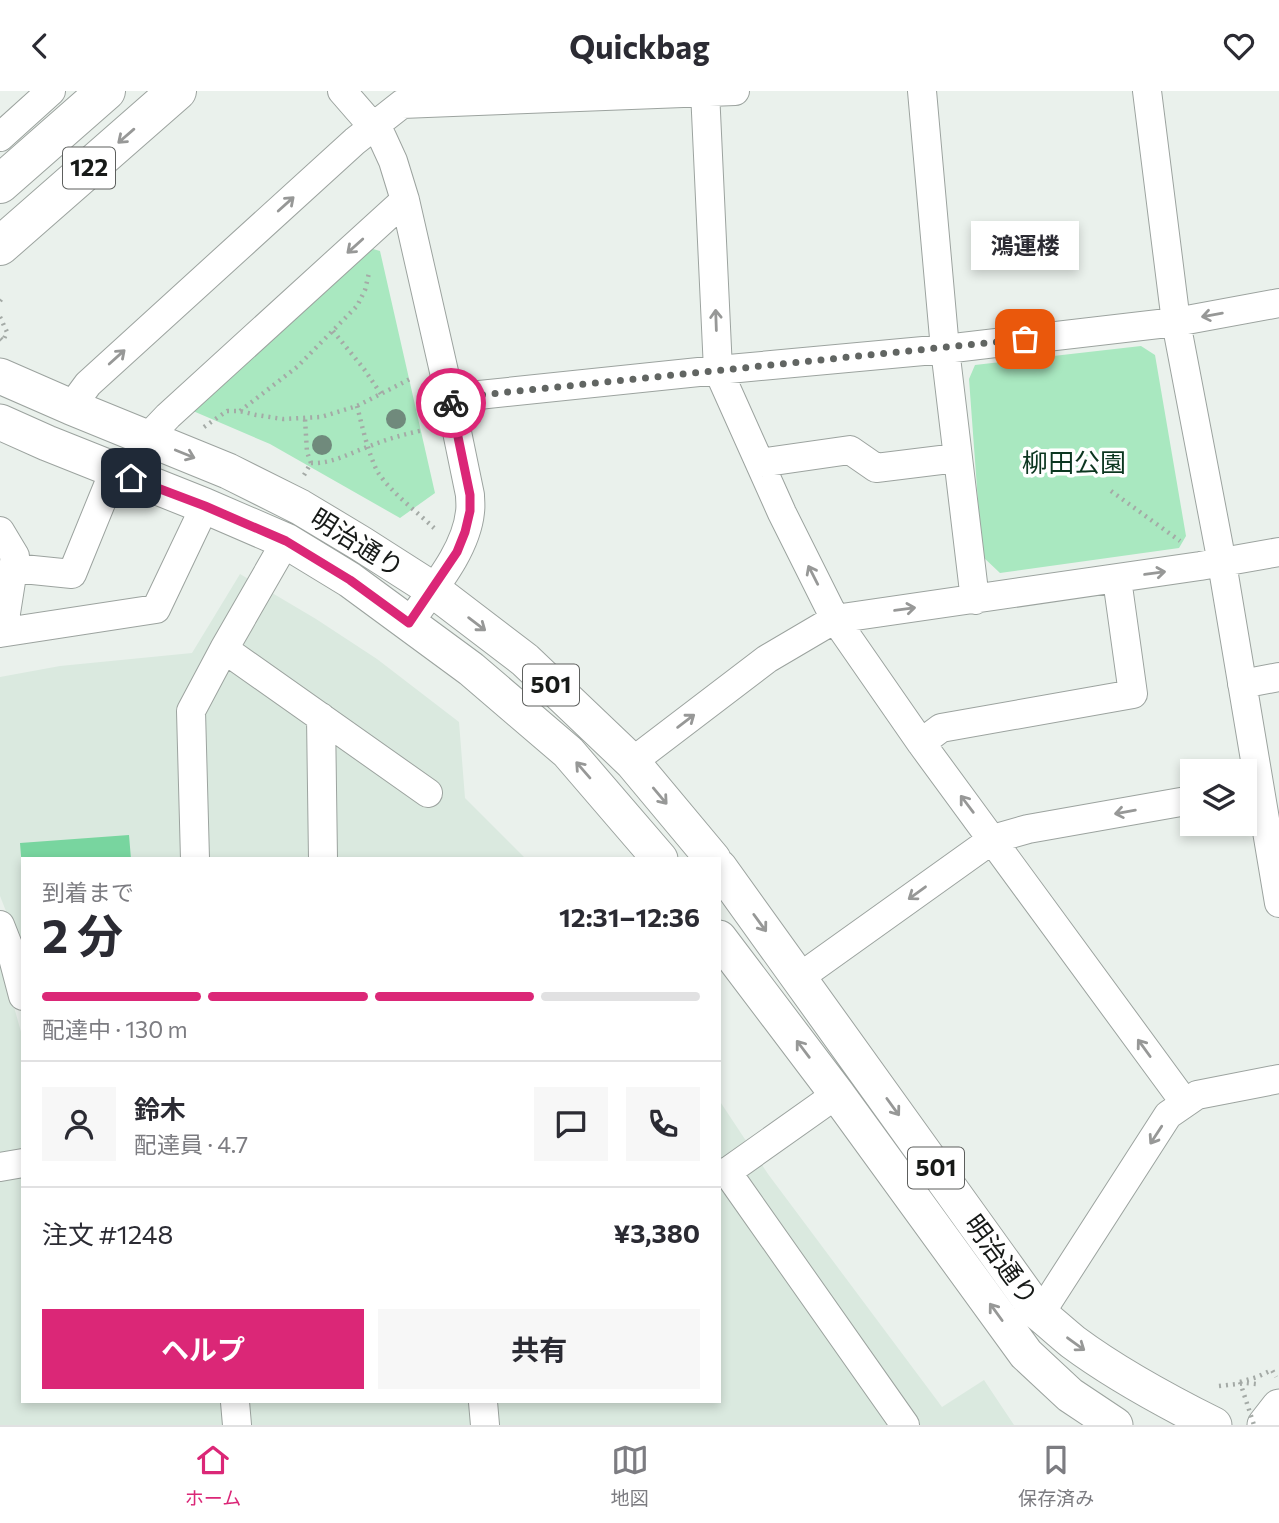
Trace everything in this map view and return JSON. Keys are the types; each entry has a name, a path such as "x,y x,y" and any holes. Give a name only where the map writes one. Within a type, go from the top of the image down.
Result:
{"highway":[{"name":"122","path":"0,184 106,91"},
{"name":"122","path":"0,245 177,91"}],"main road":[{"name":"明治通り","path":"3,383 71,407 228,471 300,507 432,589 525,660 632,762 711,857"},
{"name":"明治通り","path":"0,422 286,541 350,580 471,669 568,752 658,857"},
{"name":"明治通り","path":"721,870 1040,1314 1073,1342 1110,1367 1214,1425"},
{"name":"明治通り","path":"721,941 837,1094 1026,1354 1070,1395 1115,1425"},
{"path":"1265,1425 1279,1407"}],"street":[{"path":"0,137 51,91"},
{"path":"342,91 388,149 405,199 470,495 470,511 457,552 409,623"},
{"path":"71,407 88,384 355,141 402,104 462,97 735,91"},
{"path":"922,91 945,349 975,600"},
{"path":"1147,91 1176,322 1222,563 1279,903"},
{"path":"705,92 718,370 782,513 835,619 921,743 1185,1103"},
{"path":"147,438 405,199"},
{"path":"450,398 945,349 1176,322 1279,303"},
{"path":"760,464 850,450 876,468 957,458"},
{"path":"81,621 72,574 114,471"},
{"path":"0,531 15,556 1,633 156,609 205,506"},
{"path":"195,857 191,711 286,541"},
{"path":"632,762 767,659 835,619 1117,579 1279,552"},
{"path":"13,568 72,574"},
{"path":"921,743 941,728 1133,694 1117,579"},
{"path":"224,649 428,793"},
{"path":"1242,684 1279,677"},
{"path":"321,717 323,857"},
{"path":"800,977 993,839 1028,829 1180,802"},
{"path":"0,925 21,988"},
{"path":"1040,1314 1168,1115 1197,1095 1279,1079"},
{"path":"837,1094 723,1173 905,1425"},
{"path":"0,1167 21,1163"},
{"path":"235,1403 237,1425"},
{"path":"483,1403 485,1425"}],"path":[{"path":"240,411 297,367 358,306 373,265"},
{"path":"0,317 7,332 3,341 0,338"},
{"path":"333,331 381,394"},
{"path":"203,427 227,411 283,419 321,417 357,406 412,378"},
{"path":"357,406 379,473 434,528"},
{"path":"305,419 307,453 311,463"},
{"path":"311,463 336,460 369,446 424,430"},
{"path":"304,475 311,463"},
{"path":"1111,491 1182,543"},
{"path":"1219,1386 1243,1383 1272,1370"},
{"path":"1243,1383 1254,1425"}],"shaded area":[{"path":"240,574 316,619 377,659 459,722 465,798 524,857 21,857 21,949 0,896 0,677 60,666 192,653"},
{"path":"129,835 131,857 21,857 20,843"},
{"path":"0,957 21,1032 21,1154 0,1158"},
{"path":"721,1103 768,1174 942,1407 984,1380 1014,1425 0,1425 0,1176 21,1172 21,1403 721,1403"}],"green space":[{"path":"366,247 380,251 435,493 400,518 270,444 186,408"},
{"name":"柳田公園","path":"1141,346 1155,355 1186,536 1179,548 1000,573 982,556 969,379 975,365"}],"way so far":[{"path":"451,403 450,398 1025,339"}],"place":[{"name":"鴻運楼","path":"1025,339"}],"route":[{"path":"131,478 286,541 350,580 409,623 457,552 470,511 470,495 451,403"}]}
